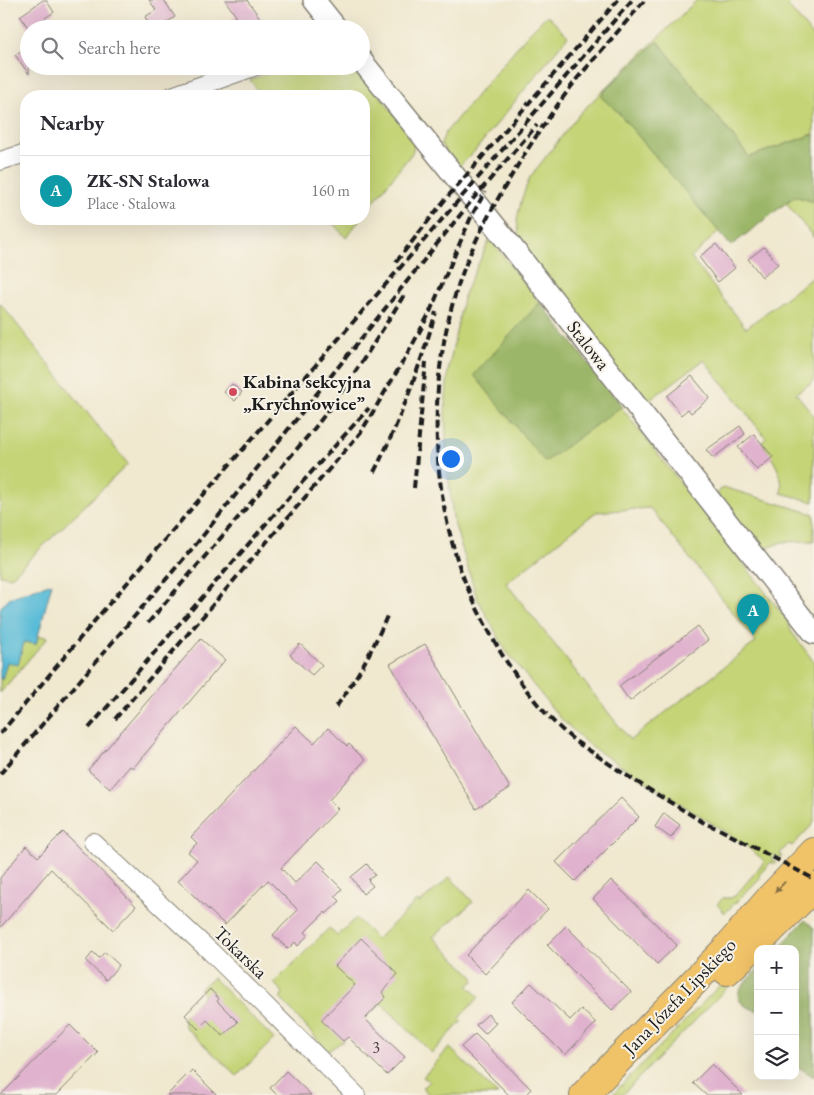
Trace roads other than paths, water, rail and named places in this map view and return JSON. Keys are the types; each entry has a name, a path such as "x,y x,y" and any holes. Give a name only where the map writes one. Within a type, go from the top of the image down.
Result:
{"main road":[{"name":"Jana Józefa Lipskiego","path":"584,1095 726,950 759,910 814,852"},
{"name":"Jana Józefa Lipskiego","path":"606,1095 726,971 768,933 814,887"}],"street":[{"path":"314,0 330,20"},
{"name":"Stalowa","path":"370,71 508,242 814,633"},
{"path":"189,90 231,75"},
{"path":"0,162 20,155"},
{"name":"Tokarska","path":"93,842 211,952 356,1095"}],"water":[{"path":"52,583 36,644 24,642 18,665 7,662 2,680 0,677 0,608 9,598"}],"railway":[{"path":"396,262 444,201 618,0"},
{"path":"0,734 102,612 632,0"},
{"path":"576,80 645,0"},
{"path":"581,74 558,104 504,188 469,256 447,324 438,391 438,460 448,527 457,559 482,619 501,653 532,697 569,736 622,773 706,824 814,879"},
{"path":"0,774 197,543 473,199 537,125"},
{"path":"115,719 361,432 429,314 472,215 485,192"},
{"path":"148,623 313,430 349,381 404,295"},
{"path":"374,472 393,433 409,393 436,312"},
{"path":"414,488 426,362"},
{"path":"89,728 369,408"},
{"path":"336,707 364,663 387,616"}],"place":[{"name":"Kabina sekcyjna „Krychnowice”","path":"233,392"},
{"name":"ZK-SN Stalowa","path":"753,635"}]}
